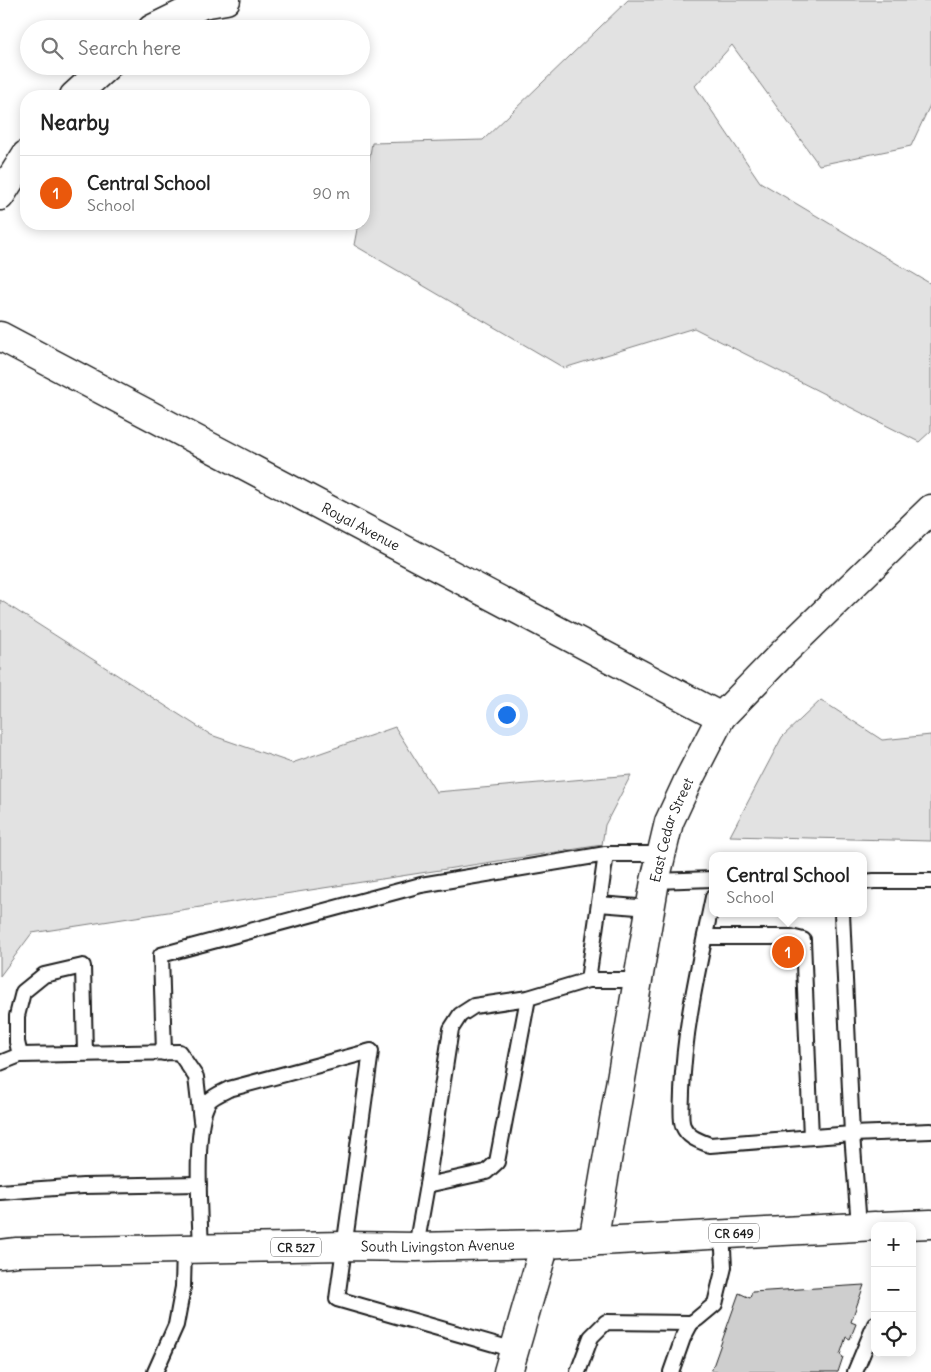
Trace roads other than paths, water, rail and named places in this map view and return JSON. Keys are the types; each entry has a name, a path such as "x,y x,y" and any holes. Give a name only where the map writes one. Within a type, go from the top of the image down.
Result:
{"street":[{"path":"170,20 203,4 226,0"},
{"path":"81,90 97,75"},
{"path":"0,196 20,164"},
{"name":"Royal Avenue","path":"0,336 722,718"},
{"name":"East Cedar Street","path":"592,1242 660,854 669,822 684,789 722,718 783,653 931,509"},
{"name":"South Livingston Avenue","path":"916,1225 931,1224"},
{"name":"South Livingston Avenue","path":"0,1254 192,1248 416,1247 544,1244 871,1226"},
{"path":"512,1361 544,1244"}],"lane":[{"path":"588,980 606,854"},
{"path":"164,1053 161,955 421,885 606,854 660,854"},
{"path":"655,881 709,880"},
{"path":"867,882 931,882"},
{"path":"599,904 650,908"},
{"path":"709,916 693,994 683,1057 683,1126 694,1140 710,1144 852,1134 931,1131"},
{"path":"842,917 852,1134 871,1226"},
{"path":"705,937 791,937 804,940 810,1137"},
{"path":"20,1055 17,1042 16,1016 23,992 44,975 83,966 85,1054"},
{"path":"416,1247 451,1029 460,1014 474,1006 528,998 588,980 638,980"},
{"path":"427,1185 486,1172 497,1162 528,998"},
{"path":"201,1122 210,1101 229,1089 371,1051 345,1246 336,1299 512,1361"},
{"path":"0,1063 20,1055 179,1052 196,1077 201,1122 199,1184 192,1248 176,1325 155,1372"},
{"path":"0,1192 83,1186 199,1184"},
{"path":"671,1372 683,1338 691,1323 715,1304 724,1267 722,1233"},
{"path":"578,1372 591,1337 606,1322 691,1323"},
{"path":"855,1372 871,1334"}],"place":[{"name":"Central School","path":"788,952"}]}
